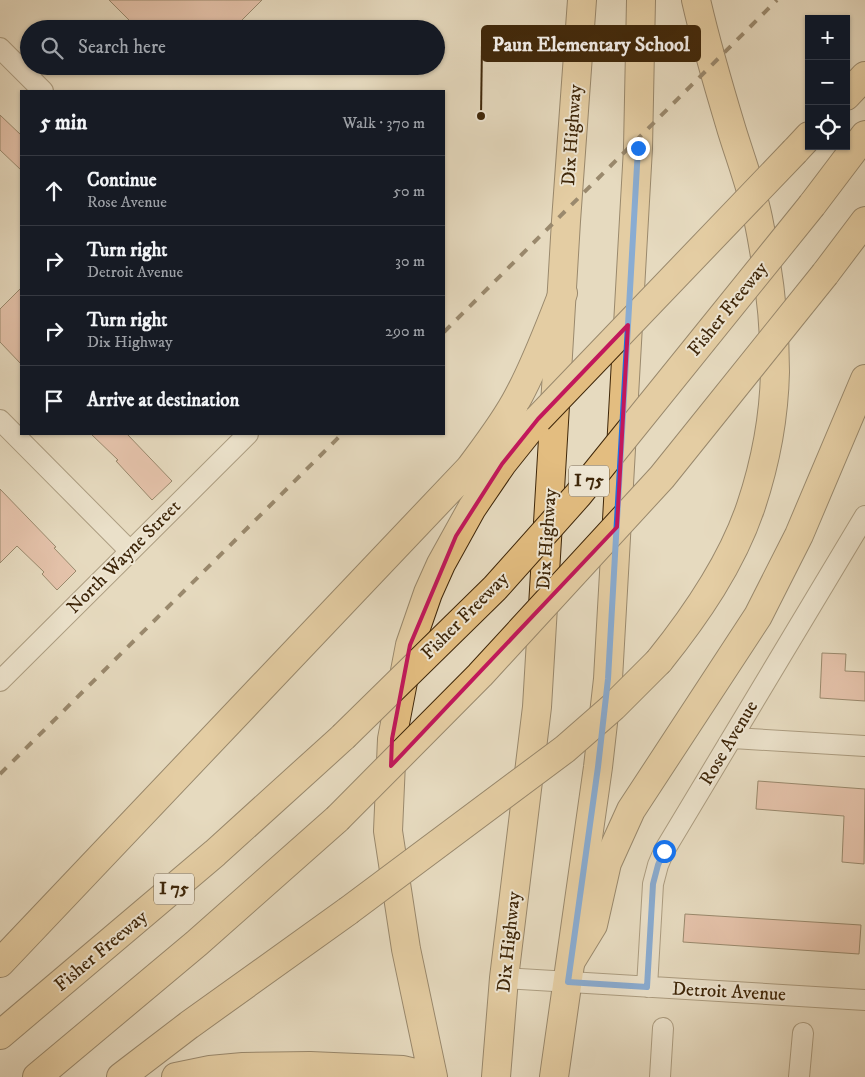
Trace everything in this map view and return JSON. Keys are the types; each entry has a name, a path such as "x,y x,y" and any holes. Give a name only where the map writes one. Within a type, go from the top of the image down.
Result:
{"main road":[{"name":"Dix Highway","path":"496,1077 504,978 537,706 582,0"},
{"path":"554,1077 598,767 608,679 638,148 642,0"},
{"path":"121,1077 565,749 659,661 708,594 732,549 750,508 766,445 775,372 772,308 758,217 712,64 696,0"},
{"path":"850,92 865,76"},
{"name":"Fisher Freeway","path":"0,1036 215,853 343,737 495,588 578,495 812,205 865,135"},
{"path":"176,1077 210,1070 243,1067 310,1066 403,1070 432,1077 406,950 388,831 392,739 410,645 428,594 441,564 477,501 502,464 538,419 802,144"},
{"name":"I 75","path":"37,1077 197,943 337,819 480,675 662,477 825,274 865,221"},
{"path":"0,963 470,468 499,430 518,397 535,362 563,293"},
{"path":"570,972 593,925 607,863 631,810 758,616 799,535 865,379"}],"street":[{"path":"0,48 20,68"},
{"path":"27,75 42,90"},
{"path":"0,420 130,551"},
{"name":"North Wayne Street","path":"0,681 247,435"},
{"name":"Rose Avenue","path":"647,987 653,884 664,851 865,516"},
{"path":"733,738 865,746"},
{"name":"Detroit Avenue","path":"504,978 570,972 647,987 865,1000"},
{"path":"660,1077 663,1028"},
{"path":"799,1077 803,1033"}],"highlighted area":[{"path":"628,325 617,527 391,766 392,739 410,645 456,536 502,464 538,419"}],"building":[{"path":"109,0 262,0 242,20 129,20"},
{"path":"0,115 20,134 20,169 0,150"},
{"path":"20,289 20,363 0,342 0,309"},
{"path":"92,435 128,435 172,481 152,500 116,461 118,460"},
{"path":"0,489 56,547 54,548 76,571 57,590 42,574 44,572 17,546 0,563"},
{"path":"822,653 846,654 845,671 865,672 865,701 820,698"},
{"path":"758,781 865,789 864,864 842,862 844,816 756,809"},
{"path":"685,914 861,925 859,954 683,942"}],"railway":[{"path":"445,331 777,0"},
{"path":"0,774 341,435"}],"place":[{"name":"Paun Elementary School","path":"481,116"}],"route":[{"path":"638,148 608,679 598,767 568,982 647,987 653,884 664,851"}]}
